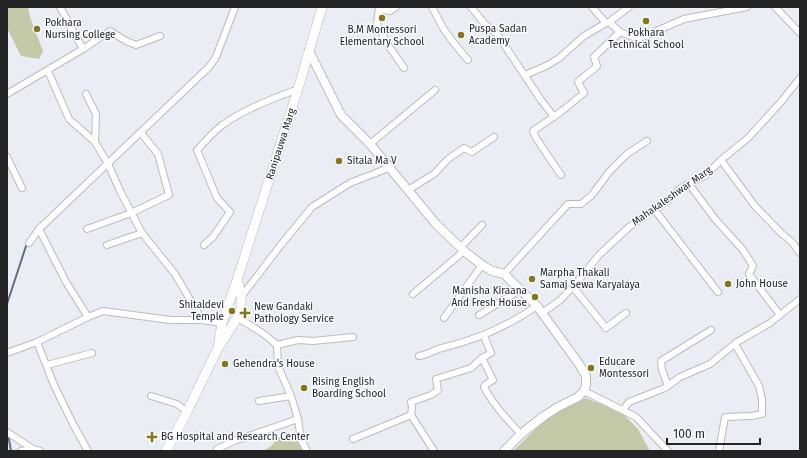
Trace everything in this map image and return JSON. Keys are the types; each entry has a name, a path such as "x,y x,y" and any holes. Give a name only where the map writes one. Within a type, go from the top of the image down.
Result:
{"main road":[{"name":"Ranipauwa Marg","path":"218,348 222,324 298,89 322,7"},
{"path":"309,51 341,115 391,167 436,224 462,249 482,265 492,271 504,274 540,310 586,376 584,391 578,397 544,416 504,451"},
{"path":"166,451 218,348 241,310 241,298 237,280"}],"street":[{"path":"60,7 83,49"},
{"path":"29,243 39,229 209,68 216,57 236,7"},
{"path":"396,7 390,12 383,10 380,7 377,24 388,45 404,68"},
{"path":"432,7 443,28 468,60"},
{"path":"471,7 484,23 497,34 554,117"},
{"path":"592,7 620,32 638,39 684,19 747,7"},
{"path":"525,75 558,59 584,36 629,7"},
{"path":"775,7 800,33"},
{"path":"7,94 48,71 110,30 126,41 136,45 160,36"},
{"path":"561,175 536,138 533,131 554,117 584,93 578,82 584,75 593,71 597,66 594,58 620,32"},
{"path":"48,71 69,119 95,142 108,164 142,233 175,274 202,320"},
{"name":"Mahakaleshwar Marg","path":"419,356 484,336 493,330 559,301 573,287 599,255 629,227 689,184 706,175 721,160 760,127 800,78"},
{"path":"204,246 230,212 217,198 197,150 220,127 245,111 298,89"},
{"path":"370,144 435,90"},
{"path":"86,94 96,114 95,142"},
{"path":"86,229 131,213 170,195 158,154 141,133"},
{"path":"408,190 434,174 448,159 464,148 472,152 494,137"},
{"path":"504,274 568,204 581,204 592,195 609,172 627,154 647,141"},
{"path":"7,156 22,188"},
{"path":"721,160 756,206 782,234 792,242 800,253"},
{"path":"241,298 280,246 312,207 350,183 391,167"},
{"path":"689,184 715,219 743,250 753,266 749,274 780,315"},
{"path":"654,209 718,292"},
{"path":"413,294 462,249 482,225"},
{"path":"39,229 66,282 88,317"},
{"path":"107,245 142,233"},
{"path":"444,318 482,265"},
{"path":"573,287 606,328 626,313"},
{"path":"479,315 520,290"},
{"path":"623,410 629,402 668,386 680,377 710,364 735,344 780,315 800,298"},
{"path":"7,353 37,342 103,311 170,320 202,320 222,324"},
{"path":"237,318 259,331 277,345 278,366 291,396 298,419 302,440 307,451"},
{"path":"668,386 662,370 661,361 711,330"},
{"path":"434,451 411,415 412,407 410,402 431,395 438,390 436,379 471,368 482,358 491,353 484,336"},
{"path":"277,345 298,340 313,341 353,337"},
{"path":"37,342 54,385 88,451"},
{"path":"719,451 725,416 751,416 762,414 762,399 759,386 735,344"},
{"path":"47,365 92,352"},
{"path":"482,358 493,380 484,386 487,392 493,403 510,424 522,434"},
{"path":"584,391 636,417 668,451"},
{"path":"151,396 177,404 187,412"},
{"path":"259,401 291,396"},
{"path":"353,439 411,415"},
{"path":"218,451 217,450 234,441 298,419"},
{"path":"7,432 40,451"},
{"path":"21,451 33,448"}],"green space":[{"path":"7,7 28,7 30,17 43,51 39,59 21,56 7,28"},
{"path":"586,398 621,412 638,429 650,451 513,451 545,420 562,408"},
{"path":"276,437 296,439 304,451 263,451 272,446"}],"waterway":[{"path":"7,304 27,243"},
{"path":"8,434 11,451"}],"place":[{"name":"B.M Montessori Elementary School","path":"382,18"},
{"name":"Pokhara Technical School","path":"646,21"},
{"name":"Pokhara Nursing College","path":"37,29"},
{"name":"Puspa Sadan Academy","path":"461,35"},
{"name":"Sitala Ma V","path":"339,161"},
{"name":"Marpha Thakali Samaj Sewa Karyalaya","path":"532,279"},
{"name":"John House","path":"728,284"},
{"name":"Manisha Kiraana And Fresh House","path":"535,297"},
{"name":"Shitaldevi Temple","path":"232,311"},
{"name":"New Gandaki Pathology Service","path":"245,313"},
{"name":"Gehendra's House","path":"225,364"},
{"name":"Educare Montessori","path":"591,368"},
{"name":"Rising English Boarding School","path":"304,388"},
{"name":"BG Hospital and Research Center","path":"152,437"}]}
